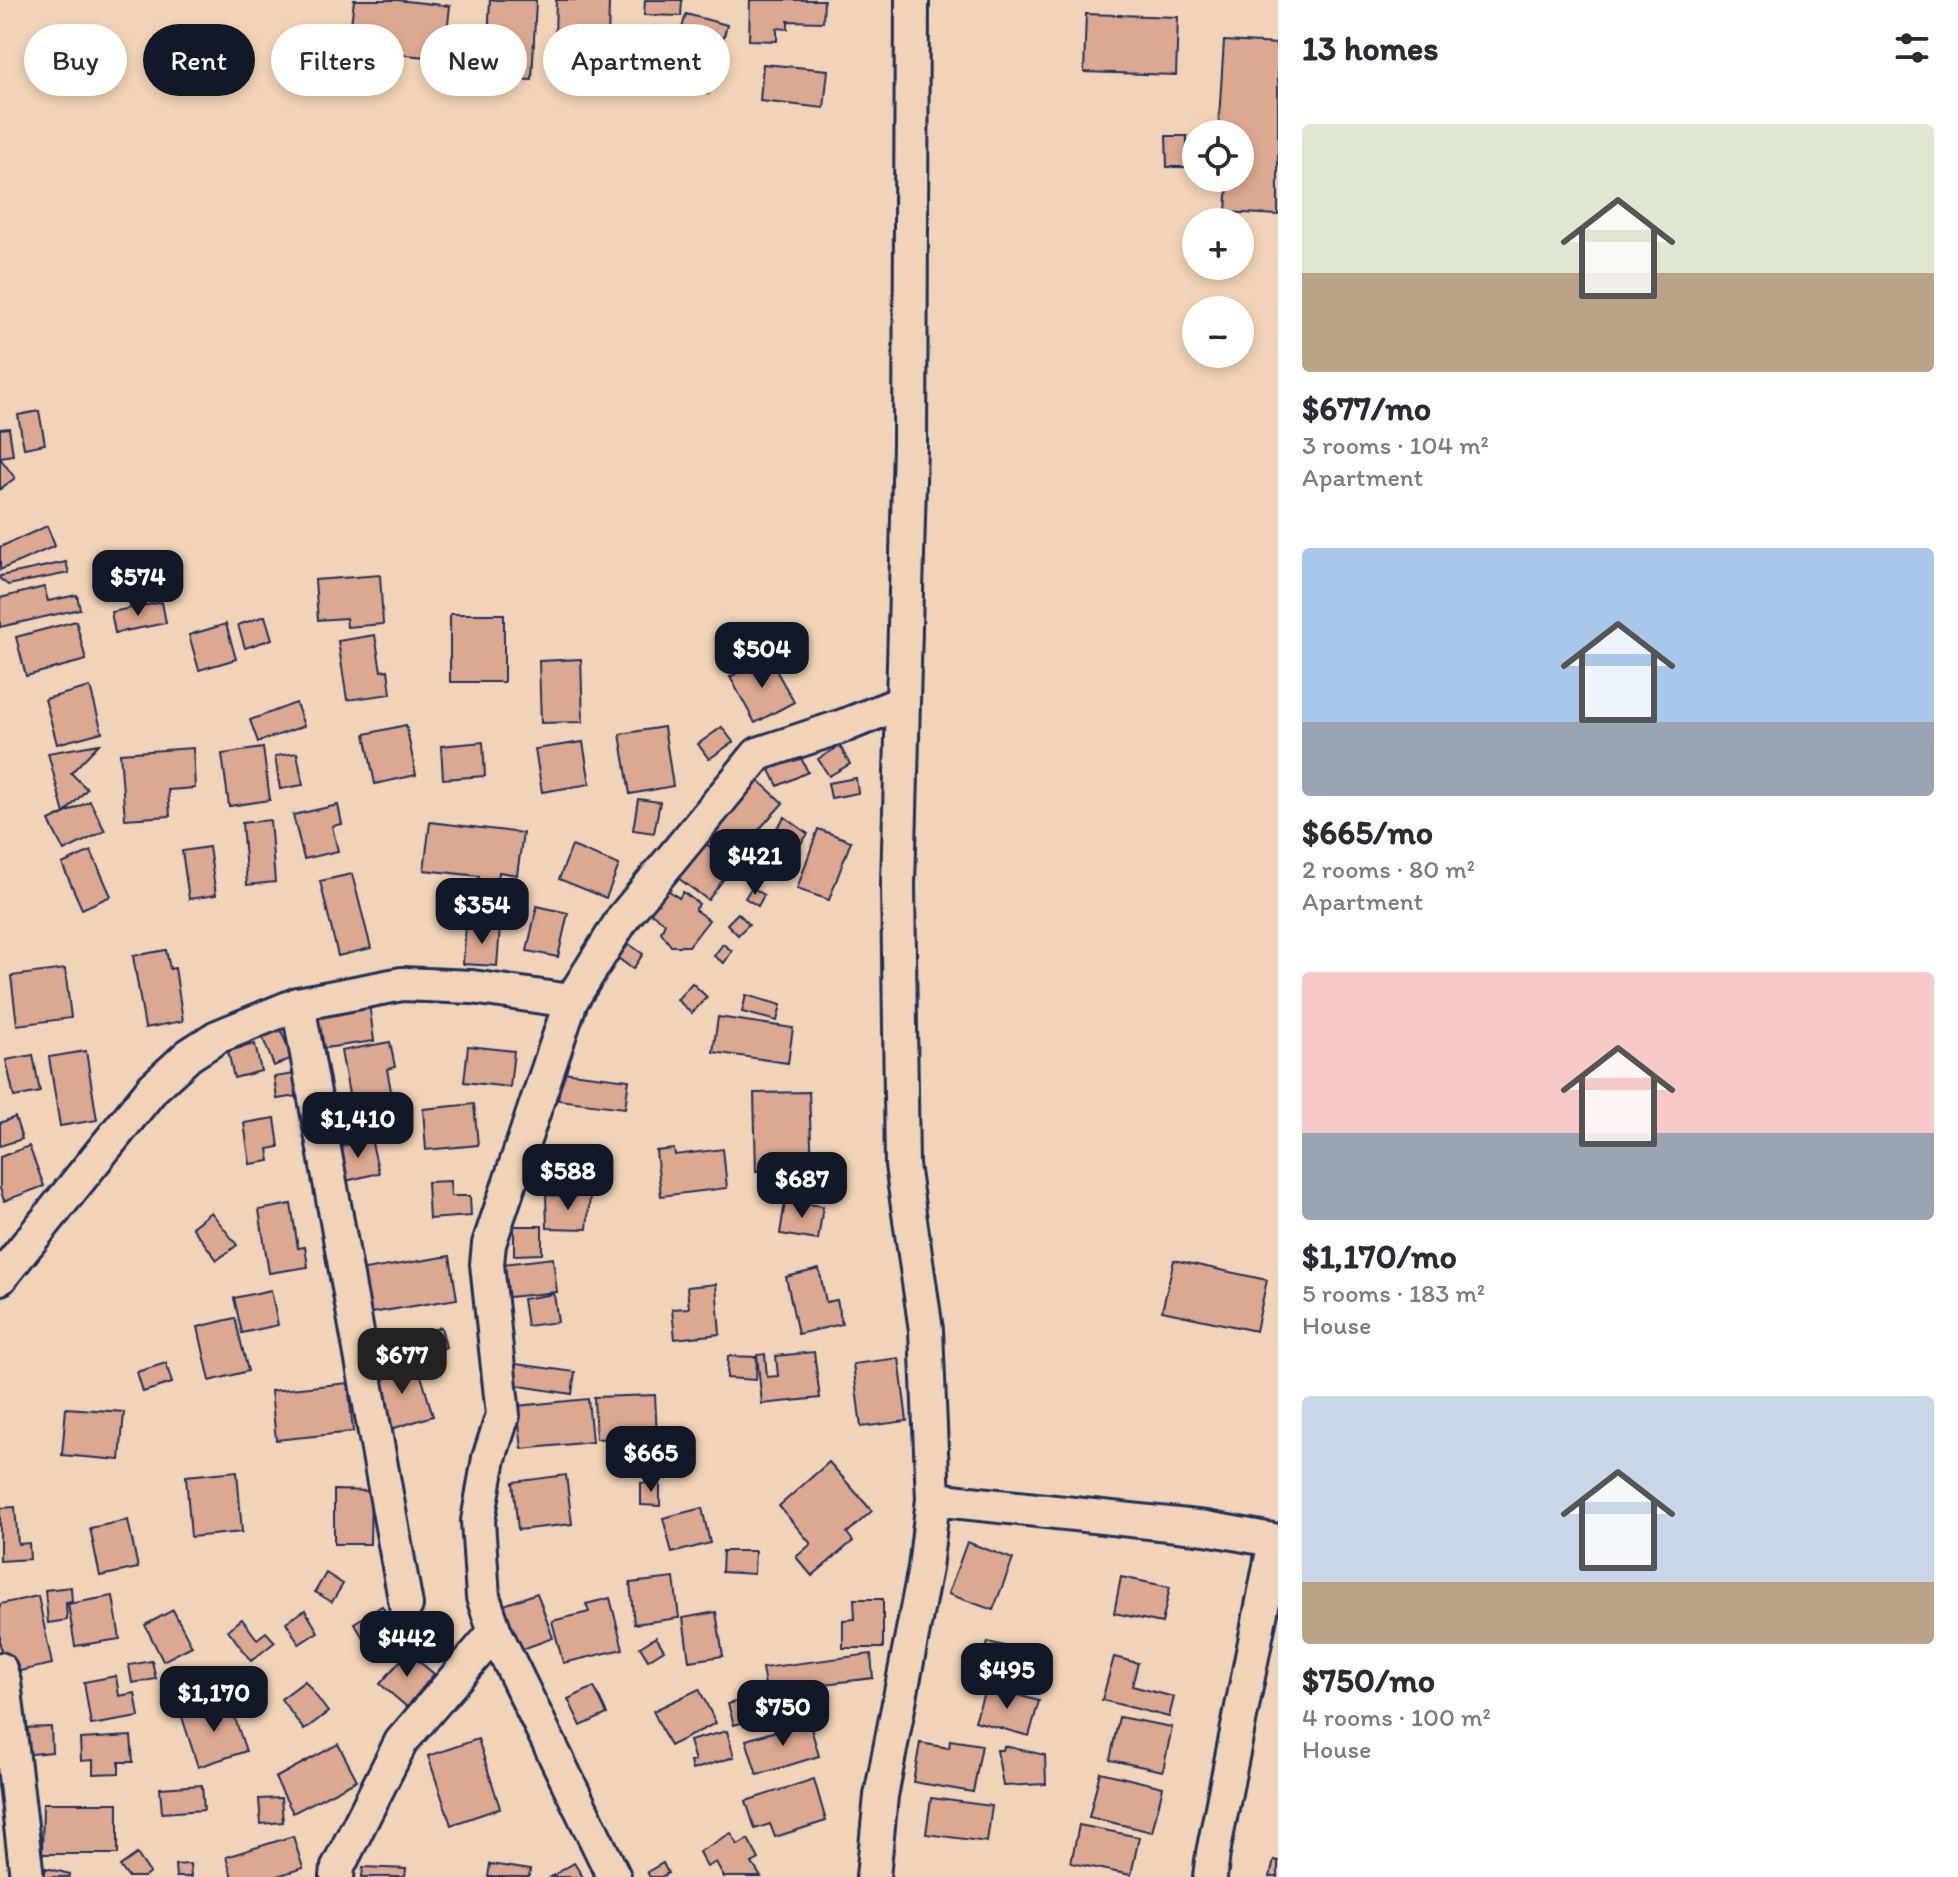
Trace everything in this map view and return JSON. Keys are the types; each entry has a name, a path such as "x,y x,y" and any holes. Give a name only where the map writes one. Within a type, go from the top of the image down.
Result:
{"street":[{"path":"873,1877 881,1796 925,1568 933,1499 926,1330 902,1165 898,885 910,445 912,0"},
{"path":"614,1877 495,1632 483,1597 478,1521 489,1458 503,1415 487,1264 489,1244 571,1001 623,918 758,754 901,703"},
{"path":"0,1278 153,1088 189,1055 217,1037 298,1004 402,984 472,987 571,1001"},
{"path":"298,1004 406,1605"},
{"path":"933,1499 1206,1528 1276,1541 1210,1877"},
{"path":"337,1877 338,1867 401,1742 495,1632"},
{"path":"0,1669 27,1877"}],"building":[{"path":"354,0 397,0 450,6 448,24 420,24 420,56 404,55 404,24 351,24"},
{"path":"490,0 536,0 532,80 527,80 527,24 489,24"},
{"path":"556,0 609,0 608,24 555,24"},
{"path":"645,0 682,0 681,16 644,15"},
{"path":"750,0 824,0 823,22 788,21 788,29 777,28 777,41 749,40"},
{"path":"686,14 723,24 683,24"},
{"path":"1086,14 1178,17 1176,75 1084,72"},
{"path":"1224,41 1278,44 1278,215 1254,214 1254,208 1226,208 1227,192 1254,192 1254,120 1219,120"},
{"path":"763,64 828,70 824,108 760,101"},
{"path":"1166,136 1182,136 1182,167 1167,167"},
{"path":"39,411 45,444 24,448 18,415"},
{"path":"9,428 13,455 0,457 0,429"},
{"path":"0,458 15,478 0,489"},
{"path":"47,526 55,546 0,570 0,547"},
{"path":"66,562 69,573 8,585 0,579 0,576"},
{"path":"380,575 383,624 347,627 346,618 318,620 315,580"},
{"path":"44,587 48,601 77,595 80,609 0,627 0,598"},
{"path":"162,602 166,623 115,633 111,612"},
{"path":"450,614 504,614 504,682 450,682"},
{"path":"265,616 272,639 245,648 238,625"},
{"path":"76,621 86,660 26,676 16,637"},
{"path":"226,624 236,659 199,670 189,635"},
{"path":"375,635 381,671 388,670 391,694 347,700 338,641"},
{"path":"768,656 794,702 755,723 730,677"},
{"path":"581,659 583,722 541,723 539,661"},
{"path":"90,687 102,732 57,744 45,699"},
{"path":"296,703 304,726 258,742 250,720"},
{"path":"406,725 416,775 375,784 365,734"},
{"path":"664,727 673,786 630,794 620,734"},
{"path":"722,727 733,742 709,759 698,744"},
{"path":"483,742 485,776 443,779 441,746"},
{"path":"583,742 590,784 542,792 535,749"},
{"path":"99,744 71,773 87,789 64,814 48,753"},
{"path":"840,746 850,764 829,776 818,759"},
{"path":"193,748 195,788 168,790 170,816 125,819 120,753"},
{"path":"263,748 270,800 229,806 222,754"},
{"path":"297,753 303,785 280,789 275,756"},
{"path":"799,754 808,772 778,786 769,768"},
{"path":"856,778 858,793 831,798 828,783"},
{"path":"759,781 783,803 737,854 713,833"},
{"path":"638,799 660,802 654,833 633,830"},
{"path":"90,801 105,831 64,851 49,821"},
{"path":"338,805 342,824 332,826 338,851 304,859 293,815"},
{"path":"785,817 808,834 774,879 751,862"},
{"path":"270,820 275,882 247,885 242,823"},
{"path":"430,822 523,833 517,875 499,872 497,885 478,883 479,876 424,870"},
{"path":"818,829 851,841 829,900 797,889"},
{"path":"705,843 734,865 708,900 674,875 686,859 690,863"},
{"path":"572,846 619,865 606,898 559,879"},
{"path":"209,847 216,895 189,899 182,851"},
{"path":"91,851 111,896 82,909 62,864"},
{"path":"352,874 371,948 338,956 320,881"},
{"path":"752,887 764,895 758,906 745,898"},
{"path":"665,888 679,898 683,892 699,904 695,910 709,920 689,946 671,946 661,932 665,923 648,911"},
{"path":"537,906 568,913 558,957 527,951"},
{"path":"738,913 749,924 738,935 727,924"},
{"path":"466,925 500,927 497,966 463,964"},
{"path":"629,944 643,954 633,969 618,958"},
{"path":"723,944 732,951 724,963 714,956"},
{"path":"166,950 170,969 175,968 183,1021 145,1028 133,956"},
{"path":"65,969 71,1018 17,1025 11,976"},
{"path":"692,983 707,997 692,1013 677,1000"},
{"path":"746,995 781,1005 777,1021 742,1012"},
{"path":"369,1002 374,1041 311,1050 305,1010"},
{"path":"718,1017 793,1028 788,1063 713,1052"},
{"path":"276,1018 292,1058 274,1066 258,1026"},
{"path":"390,1042 395,1067 387,1069 397,1124 356,1132 341,1051"},
{"path":"255,1044 261,1071 234,1078 228,1051"},
{"path":"468,1046 514,1051 510,1087 464,1082"},
{"path":"86,1051 97,1120 60,1126 49,1057"},
{"path":"33,1055 40,1092 14,1097 6,1060"},
{"path":"562,1072 629,1080 625,1108 558,1100"},
{"path":"295,1074 298,1096 277,1099 274,1077"},
{"path":"809,1092 812,1168 756,1171 754,1093"},
{"path":"474,1104 478,1145 426,1150 423,1109"},
{"path":"15,1117 22,1139 0,1146 0,1123"},
{"path":"275,1118 279,1147 268,1149 270,1161 250,1164 244,1123"},
{"path":"371,1139 379,1173 346,1181 337,1147"},
{"path":"29,1146 44,1186 4,1201 0,1188 0,1157"},
{"path":"674,1149 675,1155 723,1149 727,1188 661,1196 656,1151"},
{"path":"450,1181 451,1196 470,1196 471,1216 429,1219 427,1182"},
{"path":"546,1195 590,1196 587,1229 547,1228"},
{"path":"785,1201 823,1206 818,1240 780,1234"},
{"path":"291,1204 298,1248 305,1247 308,1267 269,1273 259,1210"},
{"path":"211,1212 237,1245 217,1260 192,1227"},
{"path":"514,1226 542,1226 542,1254 514,1255"},
{"path":"450,1256 457,1299 365,1314 358,1271"},
{"path":"553,1258 557,1292 498,1298 494,1265"},
{"path":"1174,1260 1267,1280 1256,1331 1162,1311"},
{"path":"819,1269 826,1302 837,1300 842,1324 798,1334 786,1277"},
{"path":"716,1284 720,1334 675,1339 672,1309 689,1308 687,1287"},
{"path":"271,1290 278,1325 242,1333 234,1298"},
{"path":"554,1294 558,1322 527,1326 523,1299"},
{"path":"235,1318 248,1371 210,1381 198,1327"},
{"path":"441,1327 446,1347 405,1360 399,1340"},
{"path":"814,1352 820,1398 762,1404 757,1355 765,1354 767,1377 778,1376 776,1356"},
{"path":"728,1356 757,1357 756,1380 727,1378"},
{"path":"899,1358 907,1421 861,1427 853,1364"},
{"path":"417,1362 433,1416 388,1430 372,1376"},
{"path":"166,1363 172,1383 143,1392 137,1372"},
{"path":"516,1364 575,1372 572,1394 513,1385"},
{"path":"348,1383 353,1432 276,1440 271,1391"},
{"path":"655,1395 658,1458 623,1459 622,1438 596,1439 594,1397"},
{"path":"588,1399 592,1442 522,1449 517,1406"},
{"path":"66,1408 124,1412 120,1460 62,1455"},
{"path":"829,1462 872,1511 847,1533 853,1541 812,1576 796,1557 811,1544 779,1506"},
{"path":"237,1471 242,1532 191,1537 186,1476"},
{"path":"566,1475 572,1524 518,1530 513,1482"},
{"path":"641,1483 660,1483 660,1506 641,1505"},
{"path":"334,1490 371,1491 370,1544 334,1544"},
{"path":"15,1507 18,1544 29,1543 30,1559 0,1561 0,1508"},
{"path":"702,1508 710,1543 672,1553 663,1518"},
{"path":"128,1520 138,1568 100,1576 90,1528"},
{"path":"967,1542 1013,1559 993,1610 948,1594"},
{"path":"723,1551 755,1551 754,1574 722,1572"},
{"path":"326,1573 343,1584 332,1602 315,1592"},
{"path":"1121,1577 1170,1587 1162,1623 1114,1613"},
{"path":"674,1578 679,1618 634,1624 630,1583"},
{"path":"71,1587 72,1602 66,1603 67,1620 48,1623 45,1590"},
{"path":"537,1593 553,1638 509,1654 493,1609"},
{"path":"38,1596 52,1664 6,1674 0,1644 0,1604"},
{"path":"113,1596 120,1639 75,1646 68,1604"},
{"path":"610,1598 623,1649 563,1663 552,1621 589,1612 586,1604"},
{"path":"854,1599 883,1599 883,1648 843,1648 843,1620 855,1619"},
{"path":"382,1606 392,1623 364,1639 354,1623"},
{"path":"173,1610 192,1646 163,1661 145,1625"},
{"path":"305,1610 318,1632 299,1644 286,1622"},
{"path":"716,1612 723,1656 689,1661 683,1618"},
{"path":"242,1619 257,1639 266,1632 275,1642 251,1661 228,1630"},
{"path":"656,1637 664,1650 648,1660 640,1647"},
{"path":"988,1642 1049,1657 1041,1687 1033,1685 1031,1690 979,1678"},
{"path":"408,1652 434,1674 407,1707 380,1684"},
{"path":"871,1654 873,1678 766,1691 762,1668"},
{"path":"1114,1657 1138,1663 1132,1686 1174,1697 1169,1717 1102,1700"},
{"path":"152,1661 156,1679 132,1683 129,1665"},
{"path":"215,1670 223,1698 172,1712 165,1683"},
{"path":"116,1676 119,1696 135,1693 139,1717 91,1725 84,1682"},
{"path":"252,1678 260,1689 248,1698 239,1687"},
{"path":"305,1681 328,1712 304,1730 281,1699"},
{"path":"986,1686 1039,1701 1029,1736 975,1721"},
{"path":"594,1687 607,1714 581,1726 568,1699"},
{"path":"699,1689 716,1723 670,1746 653,1711"},
{"path":"766,1693 773,1713 734,1725 728,1704"},
{"path":"229,1701 246,1751 198,1767 182,1717"},
{"path":"1119,1717 1172,1727 1163,1771 1110,1760"},
{"path":"809,1721 819,1756 757,1775 746,1740"},
{"path":"51,1727 52,1752 22,1755 21,1728"},
{"path":"727,1731 734,1757 692,1770 690,1762 695,1761 689,1741"},
{"path":"131,1736 133,1762 119,1762 119,1773 93,1774 93,1760 81,1761 80,1739"},
{"path":"478,1739 500,1808 451,1825 428,1756"},
{"path":"950,1740 982,1745 973,1792 913,1782 920,1743 949,1748"},
{"path":"338,1744 357,1780 293,1813 275,1778"},
{"path":"1004,1746 1045,1755 1046,1784 1003,1786 997,1750 1003,1750"},
{"path":"1100,1772 1163,1787 1152,1832 1089,1817"},
{"path":"814,1779 826,1821 775,1837 770,1824 755,1829 746,1801"},
{"path":"202,1785 204,1810 162,1813 160,1788"},
{"path":"281,1798 283,1822 261,1824 259,1799"},
{"path":"931,1798 992,1806 987,1842 926,1834"},
{"path":"43,1803 118,1803 118,1854 42,1854"},
{"path":"1079,1825 1139,1837 1131,1875 1071,1863"},
{"path":"731,1833 738,1845 748,1839 759,1859 752,1863 761,1877 724,1877 716,1862 707,1867 699,1852"},
{"path":"293,1836 303,1868 274,1877 232,1877 226,1857"},
{"path":"137,1854 150,1873 144,1877 128,1877 120,1866"},
{"path":"1274,1860 1278,1861 1278,1877 1270,1877"},
{"path":"574,1863 583,1877 551,1877"},
{"path":"663,1863 668,1873 650,1877 647,1872"},
{"path":"190,1864 191,1877 176,1877 175,1865"},
{"path":"490,1864 530,1870 529,1877 488,1877"},
{"path":"363,1867 406,1869 405,1877 362,1877"},
{"path":"46,1868 70,1874 69,1877 44,1877"}]}
